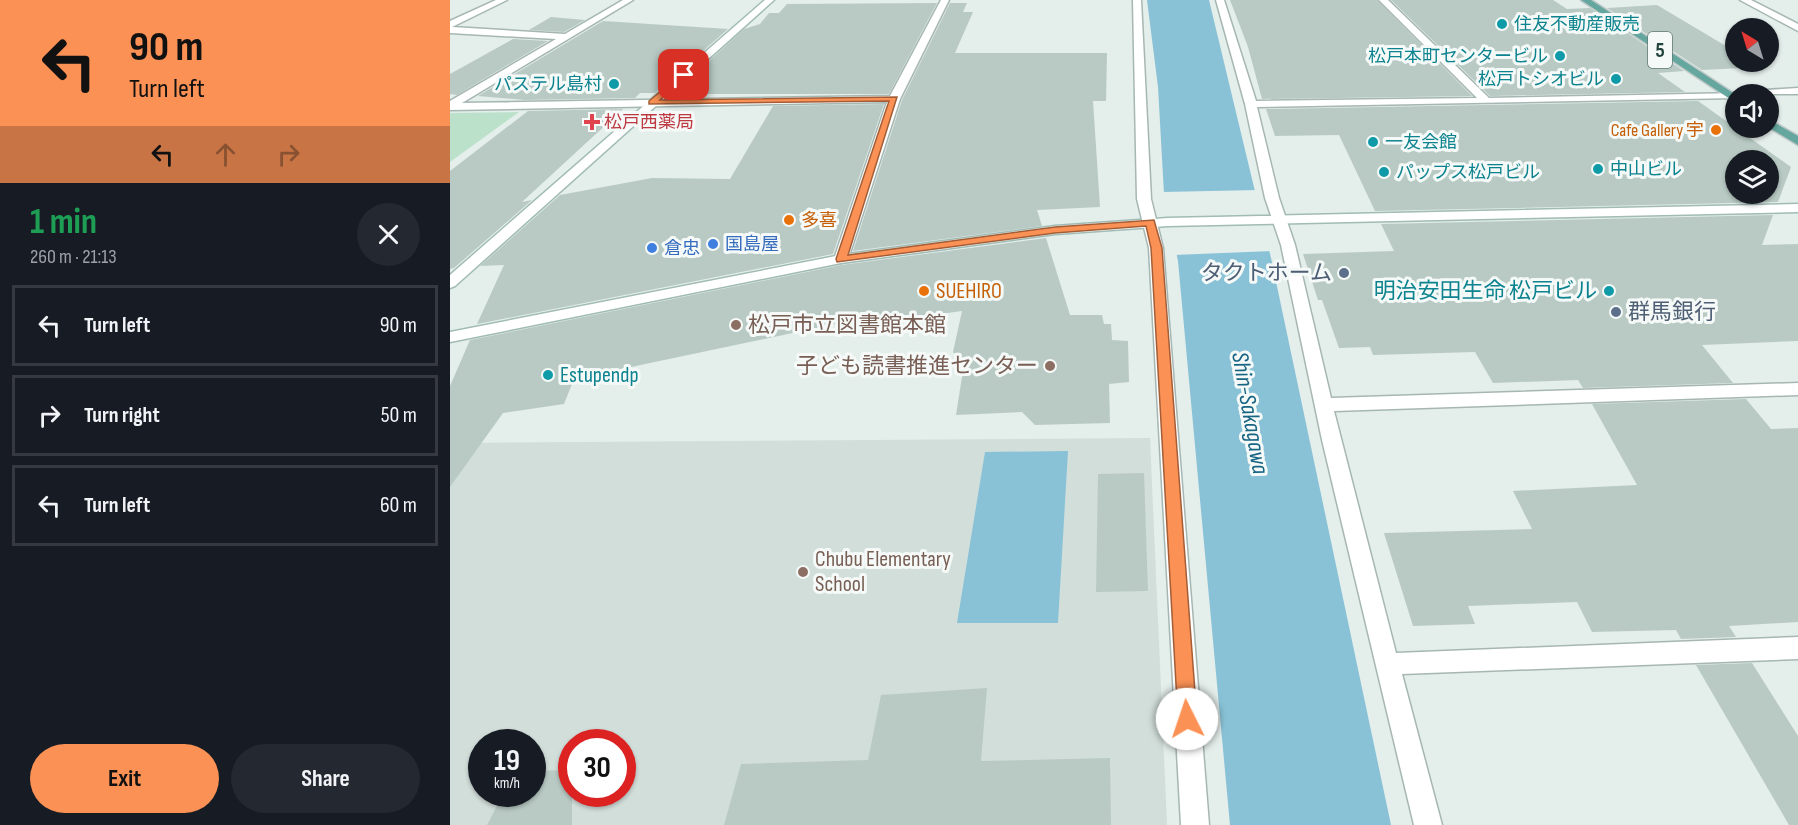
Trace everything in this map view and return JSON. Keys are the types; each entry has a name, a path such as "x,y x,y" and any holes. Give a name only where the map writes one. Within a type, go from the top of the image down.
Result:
{"main road":[{"name":"5","path":"1585,0 1725,92"},
{"path":"1779,129 1798,141"}],"street":[{"path":"450,25 503,0"},
{"path":"450,107 629,0"},
{"path":"450,283 770,0"},
{"path":"841,259 894,99 945,0"},
{"path":"1137,0 1144,200 1158,272 1195,825"},
{"path":"1220,0 1251,104 1276,220 1288,245 1323,405 1428,825"},
{"path":"1383,0 1486,101"},
{"path":"1744,0 1798,28"},
{"path":"450,30 567,37"},
{"path":"1779,92 1798,90"},
{"path":"1251,104 1725,97"},
{"path":"450,107 894,99"},
{"path":"450,337 841,259 1055,230 1168,222 1798,208"},
{"path":"1323,405 1798,389"},
{"path":"1388,664 1798,648"}],"shaded area":[{"name":"Chubu Elementary School","path":"1150,438 1167,825 450,825 450,443"}],"green space":[{"path":"519,112 450,162 450,113"}],"water":[{"name":"Shin-Sakagawa","path":"1147,0 1209,0 1271,258 1391,825 1230,825 1178,261 1164,194 1158,87"},
{"path":"1068,451 1058,623 957,623 985,452"}],"pier":[{"path":"1258,190 1272,251 1174,255 1162,192"}],"building":[{"path":"1230,0 1377,0 1472,96 1262,99 1248,47"},
{"path":"1391,0 1553,0 1567,9 1590,8 1684,71 1658,73 1685,92 1490,96"},
{"path":"937,3 889,94 673,94 744,29 760,24 769,13 779,13 787,4"},
{"path":"950,3 967,3 963,12 973,12 955,53 1107,53 1106,101 1093,101 1100,207 1037,210 1042,226 853,251 902,100"},
{"path":"1657,5 1725,45 1725,69 1702,70 1607,8"},
{"path":"551,17 585,20 564,32 529,30"},
{"path":"603,21 728,29 655,93 640,93 635,98 525,100 478,96"},
{"path":"513,39 548,41 457,95 450,94 450,74"},
{"path":"1698,101 1725,120 1725,138 1750,138 1767,150 1725,150 1725,203 1375,211 1339,135 1275,136 1266,109"},
{"path":"884,104 833,254 477,324 504,265 480,266 560,195 652,178 730,179 773,106"},
{"path":"623,109 522,202 532,200 454,268 450,269 450,171 528,111"},
{"path":"1779,158 1791,167 1779,199"},
{"path":"1773,215 1762,245 1798,244 1798,341 1702,345 1733,383 1583,388 1578,380 1493,383 1475,352 1373,355 1370,347 1339,348 1322,300 1318,300 1303,254 1394,251 1381,224"},
{"path":"1046,238 1070,315 1102,315 1104,324 1111,324 1112,340 1128,341 1129,382 1109,384 1110,423 1035,425 1022,412 956,415 964,364 953,352 962,311 859,325 859,319 574,379 564,404 503,413 450,487 450,386 470,340 841,265"},
{"path":"1746,399 1771,429 1798,428 1798,622 1729,626 1736,637 1681,639 1676,630 1592,632 1577,602 1468,606 1475,624 1413,626 1384,533 1532,529 1513,491 1637,485 1592,404"},
{"path":"1144,473 1148,591 1096,592 1098,474"},
{"path":"1752,663 1798,736 1798,825 1789,825 1696,665"},
{"path":"987,688 981,761 1110,758 1111,825 724,825 741,764 868,760 881,695"},
{"path":"558,770 558,807 572,807 572,825 487,825 496,807 546,807 546,771"}],"place":[{"name":"住友不動産販売","path":"1502,24"},
{"name":"松戸本町センタービル","path":"1560,56"},
{"name":"松戸トシオビル","path":"1616,79"},
{"name":"パステル島村","path":"614,84"},
{"name":"松戸西薬局","path":"592,122"},
{"name":"Cafe Gallery 宇","path":"1716,130"},
{"name":"一友会館","path":"1373,142"},
{"name":"中山ビル","path":"1598,169"},
{"name":"パップス松戸ビル","path":"1384,172"},
{"name":"多喜","path":"789,220"},
{"name":"国島屋","path":"713,244"},
{"name":"倉忠","path":"652,248"},
{"name":"タクトホーム","path":"1344,273"},
{"name":"SUEHIRO","path":"924,291"},
{"name":"明治安田生命 松戸ビル","path":"1609,291"},
{"name":"群馬銀行","path":"1616,312"},
{"name":"松戸市立図書館本館","path":"736,325"},
{"name":"子ども読書推進センター","path":"1050,366"},
{"name":"Estupendp","path":"548,375"},
{"name":"Chubu Elementary School","path":"803,572"}],"route":[{"path":"684,75 652,102 894,99 841,259 1055,230 1150,223 1156,248 1187,719"}]}
